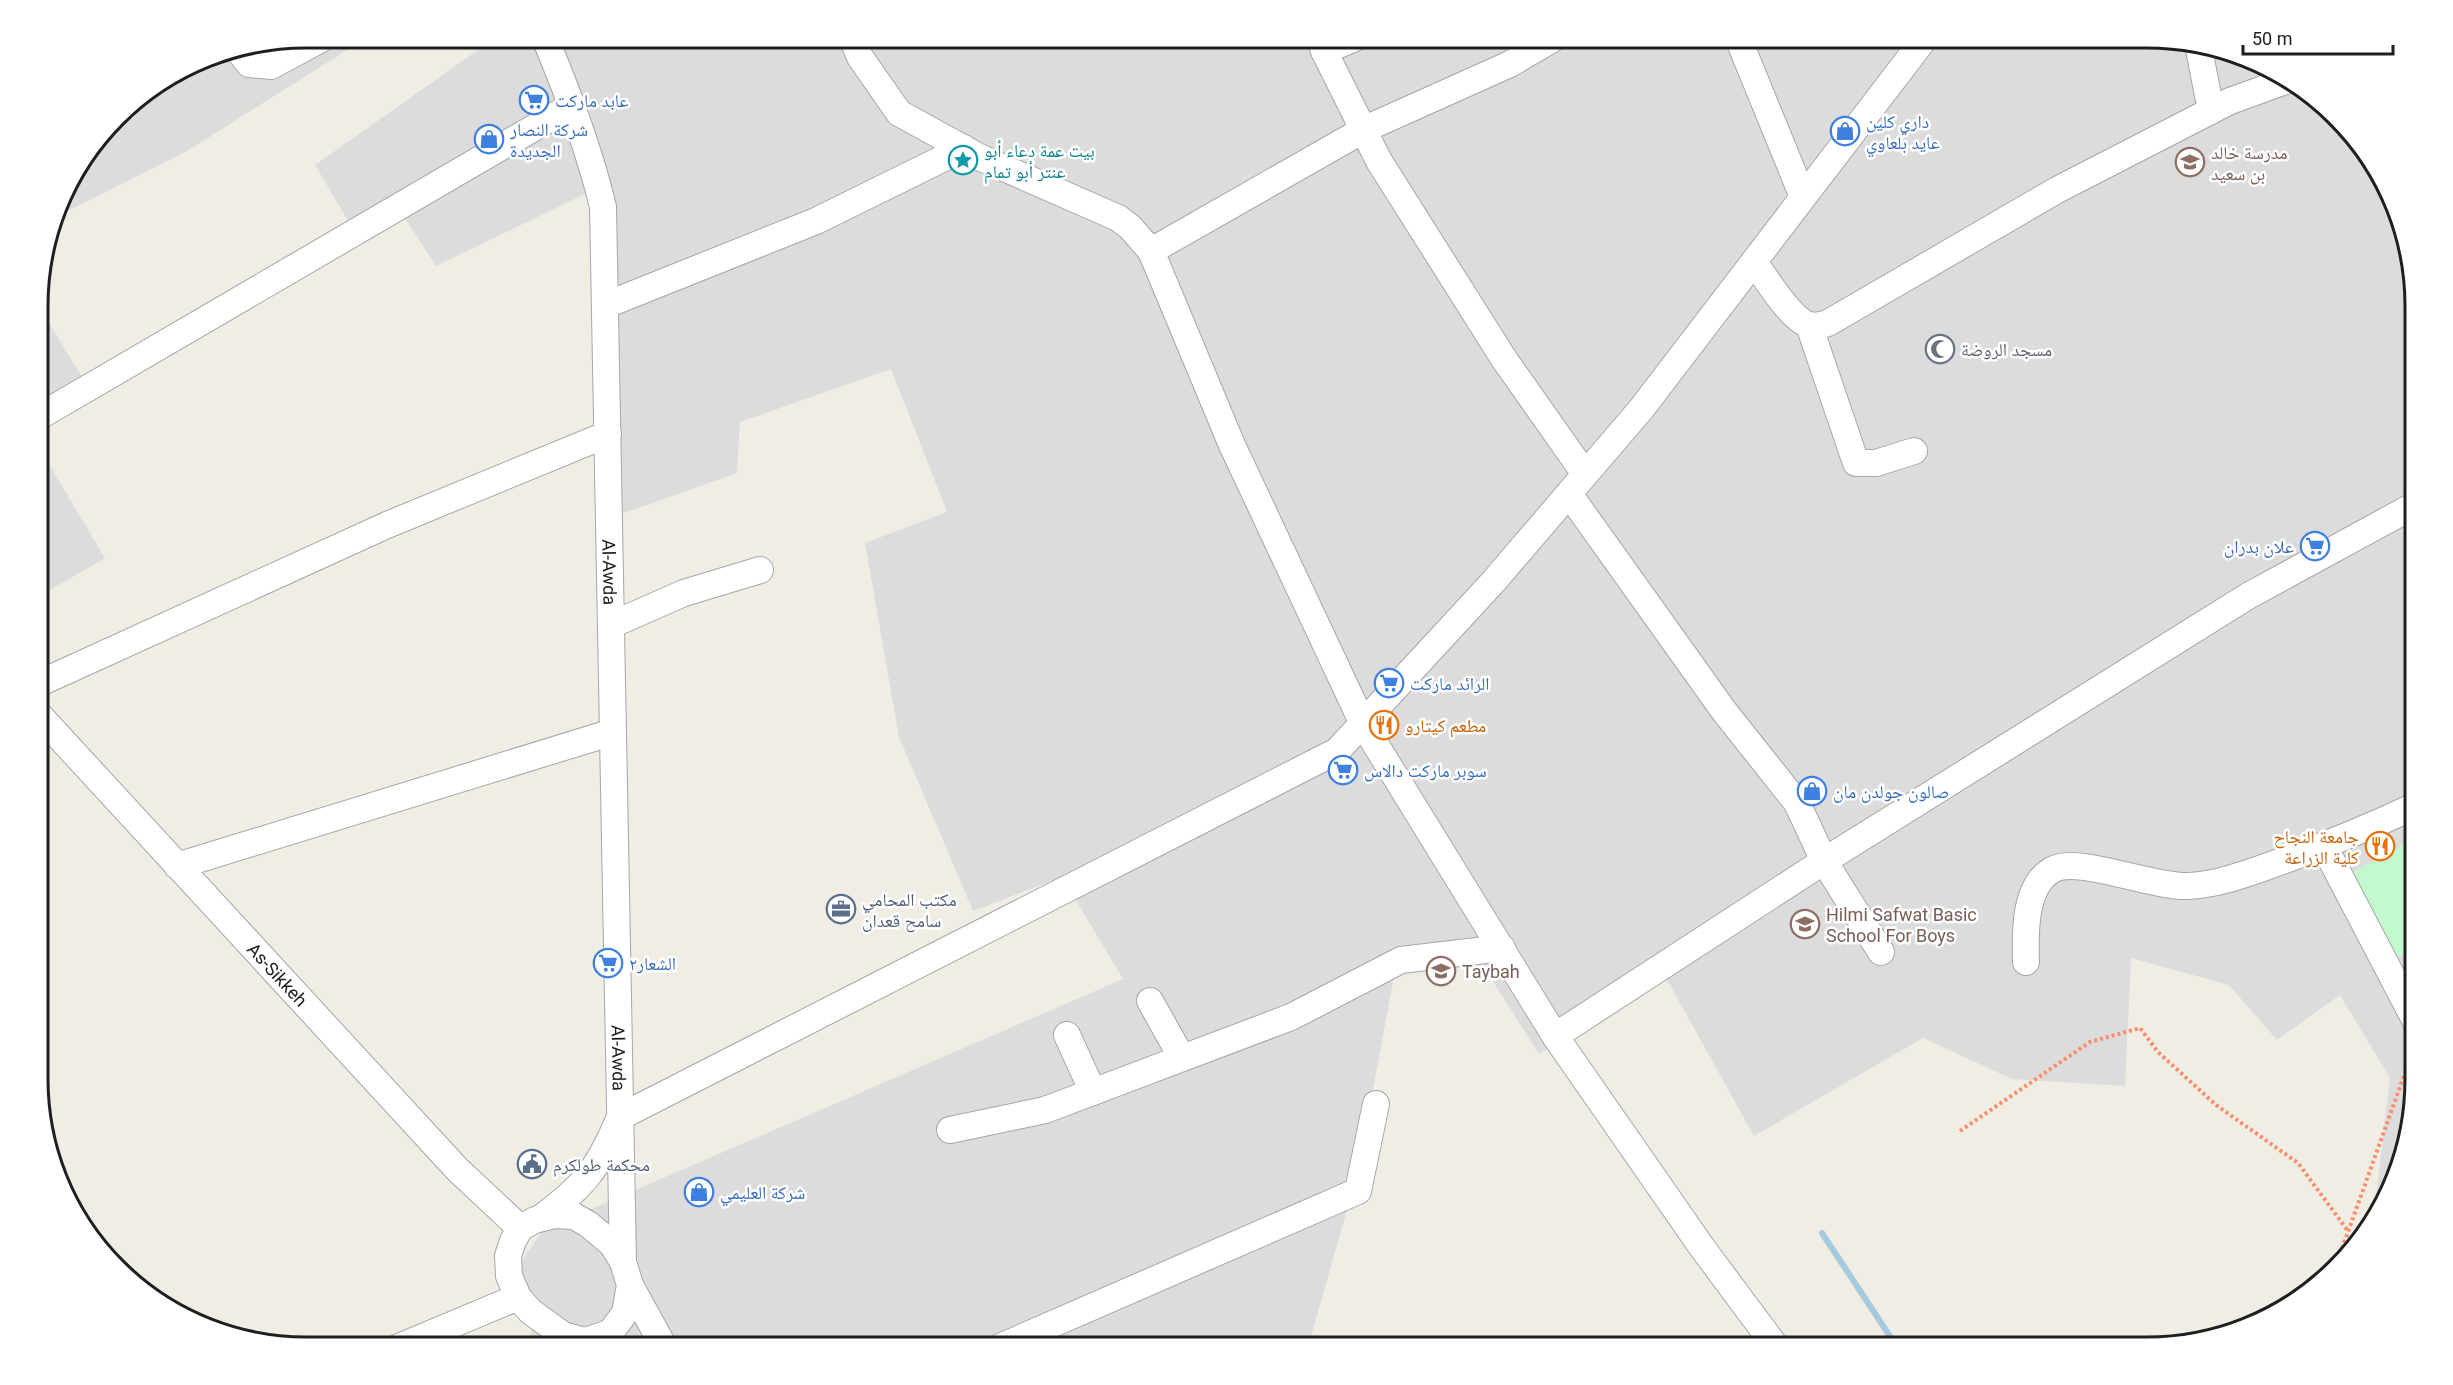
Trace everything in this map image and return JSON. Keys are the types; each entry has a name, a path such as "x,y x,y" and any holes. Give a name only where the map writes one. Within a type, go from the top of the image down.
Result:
{"street":[{"path":"242,56 249,64 271,66 299,48"},
{"name":"Al-Awda","path":"549,48 573,105 592,161 603,207 620,1117 626,1274"},
{"path":"856,48 899,113 964,148 1118,218 1131,227 1151,251 1232,445 1363,724 1555,1036 1701,1246 1769,1337"},
{"path":"1324,48 1379,161 1504,359 1585,474"},
{"path":"1151,251 1365,129 1510,64 1537,48"},
{"path":"1742,48 1803,197"},
{"path":"569,1337 530,1311 518,1297 509,1276 508,1256 530,1223 567,1198 589,1176 600,1159 620,1117 1337,752 1494,580 1642,408 1917,48"},
{"path":"2200,54 2211,111"},
{"path":"1754,262 1797,318 1809,325 1819,326 1828,323 2057,190 2230,101 2277,84"},
{"path":"48,411 573,105"},
{"path":"606,305 816,221 964,148"},
{"path":"1809,325 1856,463 1876,464 1914,451"},
{"path":"48,679 387,525 608,434"},
{"path":"1569,494 1724,711 1797,803 1824,861 1881,952"},
{"path":"1555,1036 1824,861 2248,596 2405,510"},
{"path":"611,625 684,593 760,570"},
{"name":"As-Sikkeh","path":"48,725 457,1169 530,1223"},
{"path":"177,866 613,732"},
{"path":"2026,962 2026,934 2034,891 2041,879 2057,867 2078,865 2153,883 2187,886 2227,880 2324,846 2405,810"},
{"path":"2324,846 2405,1001"},
{"path":"950,1130 1045,1110 1093,1092 1291,1017 1401,960 1502,948"},
{"path":"1150,1001 1182,1058"},
{"path":"1067,1035 1093,1092"},
{"path":"1023,1337 1359,1191 1376,1104"},
{"path":"530,1223 554,1215 574,1216 588,1224 612,1244 659,1337"},
{"path":"602,1337 610,1333 625,1313 626,1274"},
{"path":"423,1337 518,1297"}],"path":[{"path":"1960,1131 2090,1042 2140,1028 2158,1052 2216,1105 2298,1163 2348,1231"},
{"path":"2342,1248 2405,1072"}],"shaded area":[{"path":"306,48 350,48 187,151 66,212 83,177 101,149 136,112 163,91 207,68 256,53"},
{"path":"481,48 2147,48 2181,50 2214,57 2261,75 2304,101 2352,149 2385,207 2396,239 2403,272 2405,306 2405,1079 2403,1113 2396,1146 2378,1193 2376,1197 2390,1078 2340,995 2277,1040 2229,985 2131,958 2125,1086 2012,1079 1923,1038 1754,1136 1666,978 1539,1054 1470,945 1395,971 1357,1175 1311,1337 532,1337 521,1262 543,1230 1123,979 1062,877 973,911 899,737 865,543 947,512 891,369 740,422 737,473 613,517 589,192 436,266 392,198 353,229 315,165"},
{"path":"48,321 95,399 48,425"},
{"path":"48,462 105,558 48,591"}],"green space":[{"path":"2405,844 2405,955 2393,958 2352,873"}],"waterway":[{"path":"1822,1233 1890,1337"}],"place":[{"name":"عابد ماركت","path":"534,100"},
{"name":"داري كلين عايد بلعاوي","path":"1845,131"},
{"name":"شركة النصار الجديدة","path":"489,139"},
{"name":"بيت عمة دعاء أبو عنتر أبو تمام","path":"963,160"},
{"name":"مدرسة خالد بن سعيد","path":"2190,162"},
{"name":"مسجد الروضة","path":"1940,349"},
{"name":"علان بدران","path":"2315,546"},
{"name":"الرائد ماركت","path":"1389,683"},
{"name":"مطعم كيتارو","path":"1384,725"},
{"name":"سوبر ماركت دالاس","path":"1343,770"},
{"name":"صالون جولدن مان","path":"1812,791"},
{"name":"جامعة النجاح كلية الزراعة","path":"2380,846"},
{"name":"مكتب المحامي سامح قعدان","path":"841,909"},
{"name":"Hilmi Safwat Basic School For Boys","path":"1805,924"},
{"name":"الشعار٢","path":"608,963"},
{"name":"Taybah","path":"1441,971"},
{"name":"محكمة طولكرم","path":"532,1164"},
{"name":"شركة العليمي","path":"699,1192"}]}
